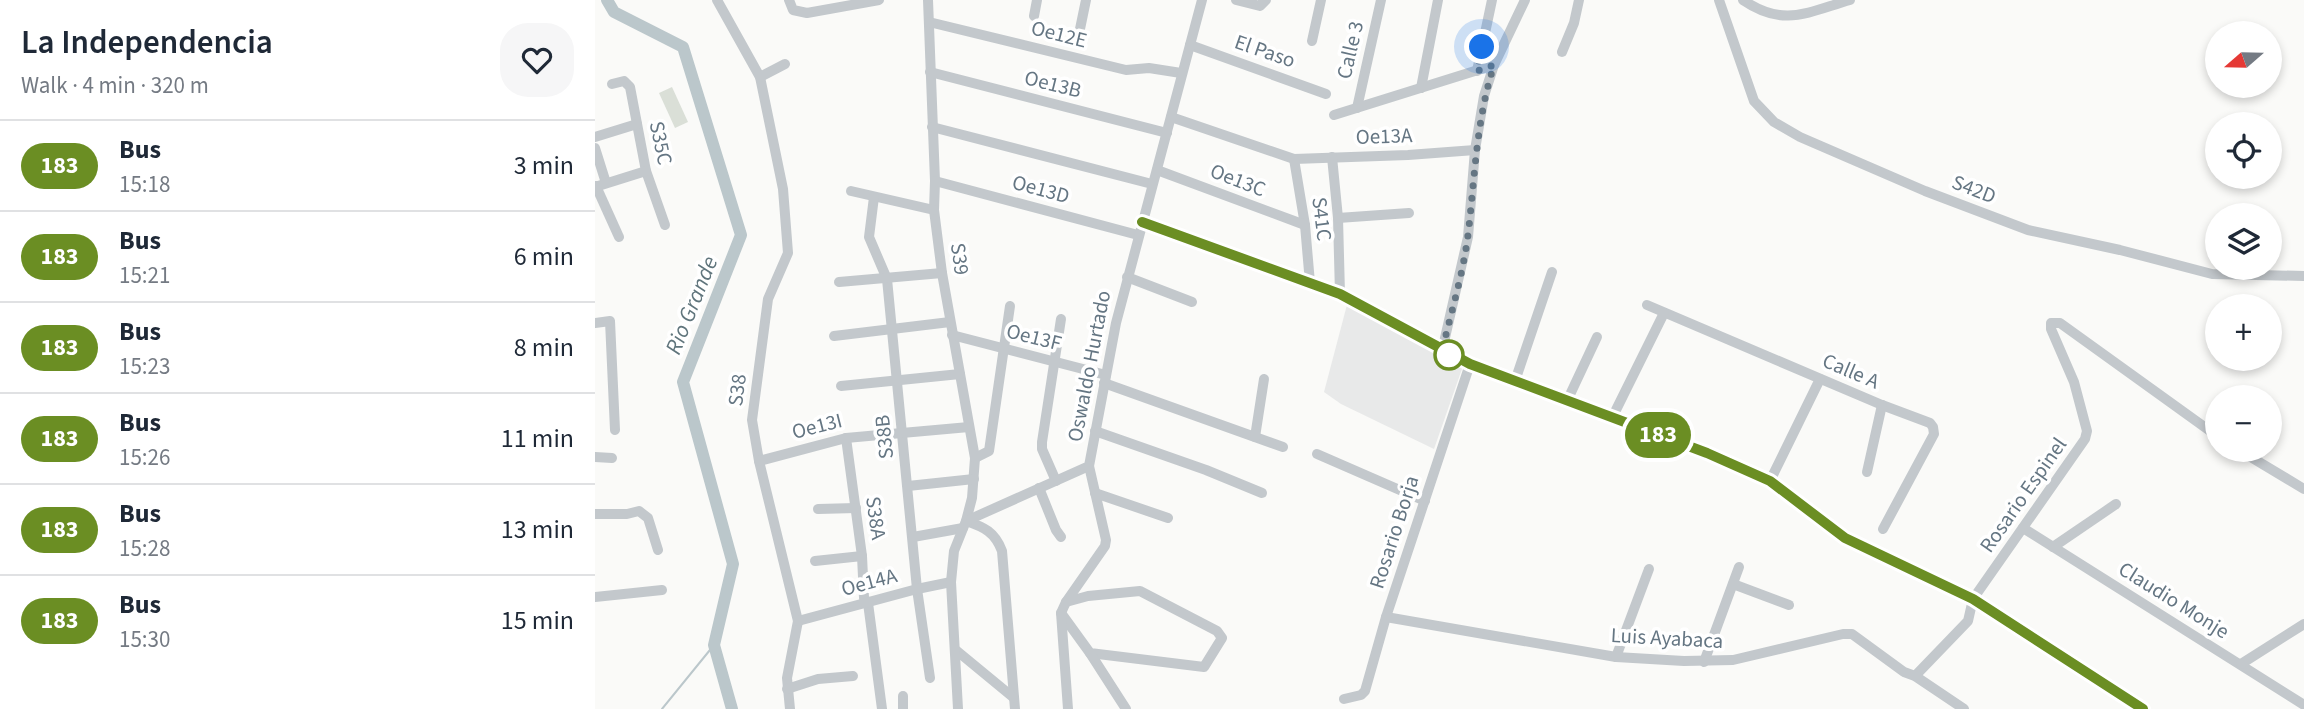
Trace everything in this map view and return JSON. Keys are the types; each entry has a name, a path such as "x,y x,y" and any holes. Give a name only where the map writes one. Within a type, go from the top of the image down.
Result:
{"street":[{"name":"S38","path":"717,0 760,77 783,189 789,246 768,299 753,420 759,461 798,621 787,678 790,709"},
{"path":"789,0 793,9 807,13 879,0"},
{"name":"S39","path":"928,0 934,210 952,335 975,458 974,479 964,525"},
{"path":"1034,16 1037,0"},
{"path":"1080,29 1086,0"},
{"name":"Oswaldo Hurtado","path":"913,537 964,525 1089,466 1127,277 1202,0"},
{"path":"1236,0 1260,6 1266,0"},
{"path":"1312,41 1321,0"},
{"name":"Calle 3","path":"1357,108 1381,0"},
{"path":"1421,88 1438,0"},
{"path":"1477,71 1492,0"},
{"path":"1442,351 1468,237 1475,150 1484,96 1494,65 1525,0"},
{"path":"1562,52 1574,23 1579,0"},
{"name":"S42D","path":"1719,0 1753,101 1774,122 1800,137 1925,191 2028,230 2212,274 2304,276"},
{"path":"1743,0 1759,11 1790,17 1850,0"},
{"name":"Oe12E","path":"929,22 1126,70 1149,68 1181,74"},
{"name":"El Paso","path":"1190,45 1326,94"},
{"path":"760,77 785,64"},
{"path":"1334,115 1494,65"},
{"name":"Oe13B","path":"930,72 1167,132"},
{"name":"S35C","path":"612,84 624,81 628,84 646,171 665,225"},
{"path":"1171,117 1294,159"},
{"path":"595,137 637,124"},
{"path":"932,127 1153,184"},
{"path":"595,148 599,185 618,237"},
{"name":"Oe13A","path":"1294,159 1475,150"},
{"path":"1332,157 1338,218 1340,294"},
{"name":"S41C","path":"1294,159 1305,225 1310,283"},
{"name":"Oe13C","path":"1157,170 1305,225"},
{"path":"599,185 646,171"},
{"name":"Oe13D","path":"935,181 1138,234"},
{"path":"851,191 934,210"},
{"name":"S38B","path":"874,197 869,237 887,279 917,589 930,678"},
{"path":"1338,218 1409,214"},
{"path":"1142,222 1340,294 1470,364 1707,453 1770,481 1845,538 1973,599 2143,709"},
{"path":"1515,381 1552,272"},
{"path":"839,282 942,273"},
{"path":"1127,277 1192,302"},
{"name":"Calle A","path":"1647,305 1930,423 1934,429 1883,529"},
{"path":"975,458 989,451 1010,306"},
{"path":"1612,418 1664,313"},
{"path":"1056,481 1042,449 1061,319"},
{"path":"595,323 610,321 615,430"},
{"path":"834,336 950,322"},
{"name":"Rosario Espinel","path":"1973,599 2085,439 2087,423 2059,344 2051,330 2053,322 2060,323 2205,427"},
{"name":"Oe13F","path":"952,335 1055,362 1283,447"},
{"path":"1567,401 1597,337"},
{"name":"Rosario Borja","path":"1344,699 1361,695 1365,691 1386,617 1470,364"},
{"path":"841,386 960,374"},
{"path":"1255,437 1264,379"},
{"path":"1770,481 1820,379"},
{"path":"1867,472 1882,405"},
{"name":"Oe13I","path":"759,461 846,438 969,427"},
{"path":"1095,431 1262,493"},
{"name":"S38A","path":"846,438 862,556 864,598 868,603"},
{"path":"1317,454 1425,501"},
{"path":"595,457 612,458"},
{"path":"2259,462 2304,489"},
{"path":"1068,709 1061,613 1105,546 1106,540 1089,466"},
{"path":"908,486 974,479"},
{"path":"1039,488 1061,537"},
{"path":"1095,493 1168,518"},
{"path":"2053,547 2116,504"},
{"path":"818,509 856,508"},
{"path":"595,514 627,514 639,511 647,518 658,550"},
{"path":"958,709 957,651 951,582 954,551 964,525 983,527 995,534 1002,551 1014,703"},
{"name":"Claudio Monje","path":"2023,528 2304,705"},
{"path":"814,561 862,556"},
{"path":"1704,662 1739,567"},
{"path":"1616,657 1649,569"},
{"name":"Oe14A","path":"798,621 951,582"},
{"path":"1733,584 1789,605"},
{"path":"595,597 662,590"},
{"path":"1066,602 1088,596 1140,591 1217,631 1222,638 1203,667 1090,653"},
{"path":"1915,676 1968,621 1973,599"},
{"path":"868,603 882,709"},
{"path":"1061,613 1126,709"},
{"name":"Luis Ayabaca","path":"1386,617 1616,657 1704,662 1733,660 1852,634 1904,672 1915,676 1964,709"},
{"path":"2241,664 2304,624"},
{"path":"957,651 1014,703"},
{"path":"787,688 818,679 853,676"},
{"path":"903,696 903,709"}],"shaded area":[{"path":"672,87 688,122 675,128 659,93"},
{"path":"1348,301 1463,366 1434,449 1341,404 1324,392"}],"waterway":[{"name":"Rio Grande","path":"607,0 614,12 683,47 741,235 683,382 733,564 714,645 732,709"},
{"path":"662,709 714,645"}],"bus line":[{"name":"183","path":"1142,222 1340,294 1449,355 1707,453 1770,481 1845,538 1973,599 2143,709"}],"route":[{"path":"1449,355 1442,351 1468,237 1475,150 1484,96 1494,65 1477,71 1482,47"}]}
